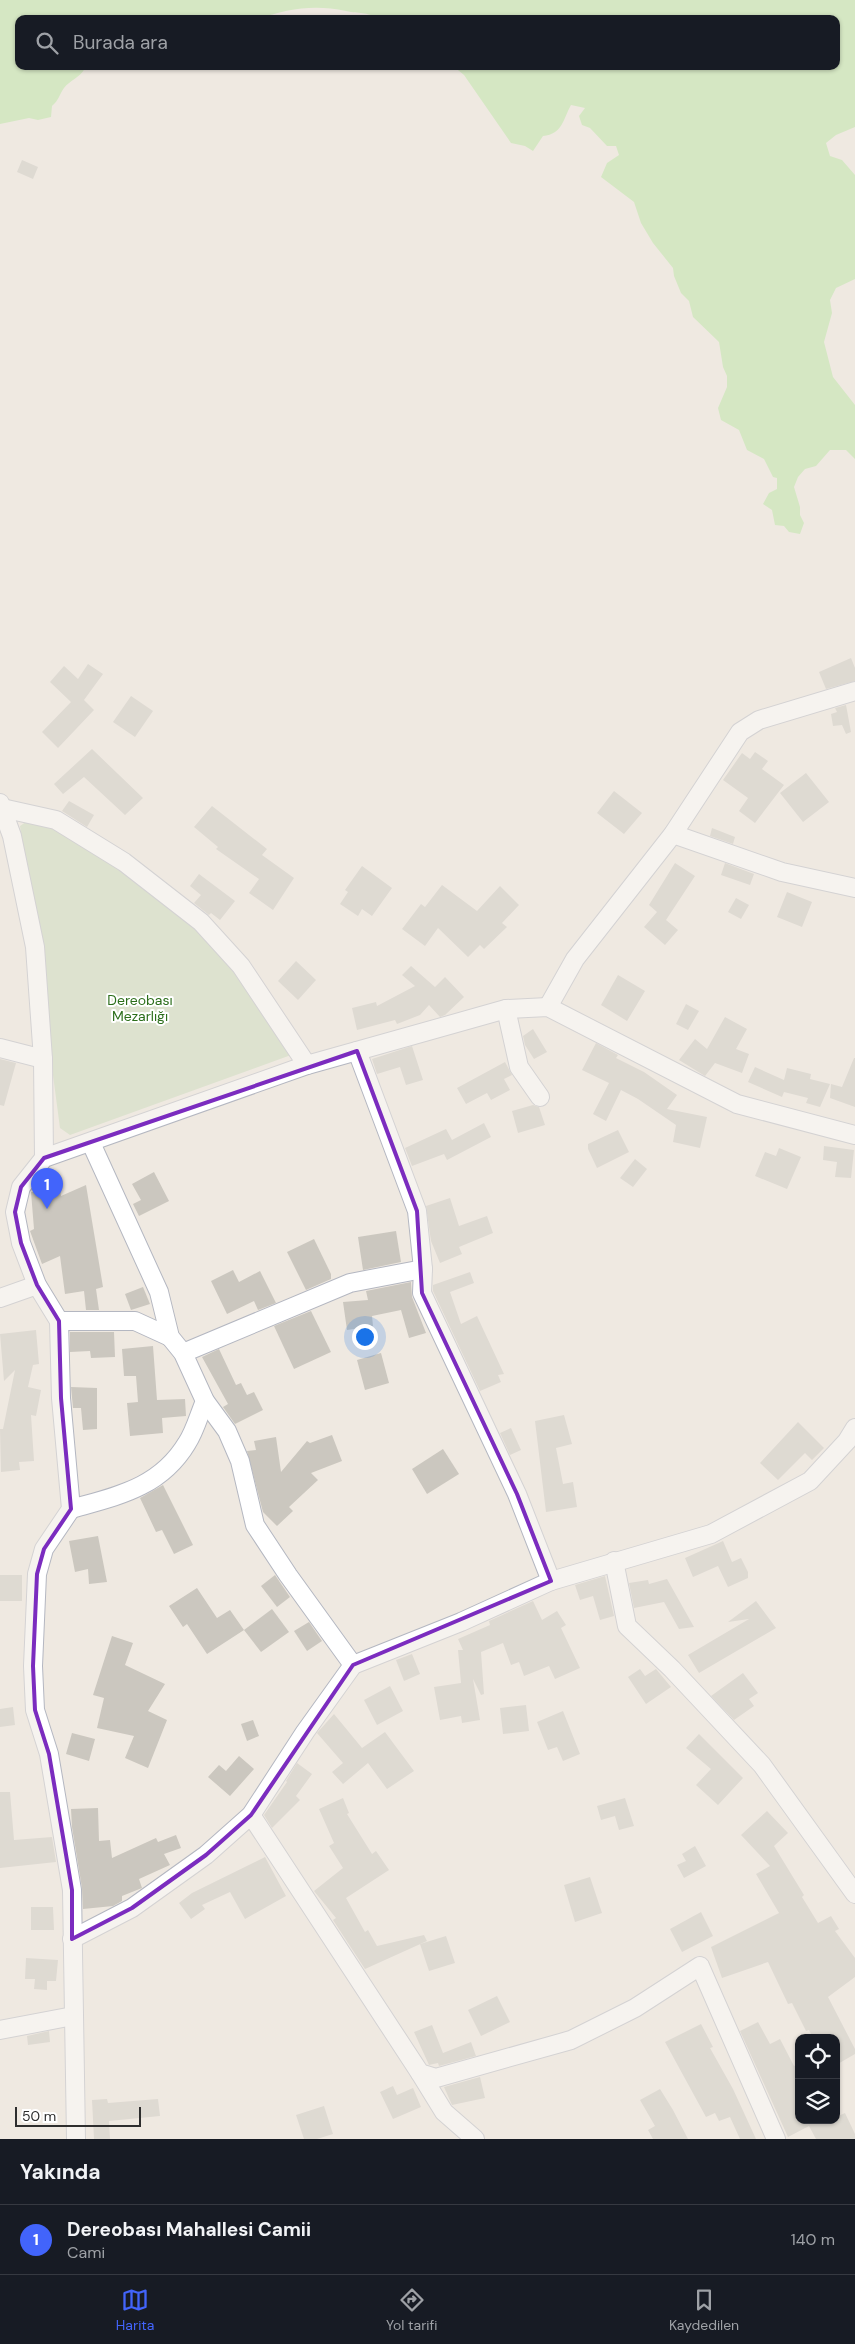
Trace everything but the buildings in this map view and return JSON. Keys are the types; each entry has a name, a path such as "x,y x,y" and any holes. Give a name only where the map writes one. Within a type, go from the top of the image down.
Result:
{"street":[{"path":"548,1007 575,959 673,834 740,732 759,720 855,691"},
{"path":"1,806 12,836 35,947 43,1059 44,1158"},
{"path":"1,806 56,820 124,862 201,922 241,966 307,1065"},
{"path":"673,834 782,872 855,888"},
{"path":"76,2139 72,1890 49,1754 35,1710 33,1666 37,1574 44,1549 71,1509 61,1398 59,1320 38,1285 21,1243 15,1212 21,1187 44,1158 91,1143 307,1065 506,1009 548,1007 737,1104 855,1136"},
{"path":"506,1009 519,1067 540,1097"},
{"path":"0,1048 43,1059"},
{"path":"358,1051 418,1211 423,1269 422,1293 517,1494 551,1582"},
{"path":"91,1143 159,1292 170,1337 183,1353 205,1401 227,1431 236,1454 255,1524 288,1575 353,1665"},
{"path":"183,1353 350,1284 423,1269"},
{"path":"0,1298 38,1285"},
{"path":"59,1320 135,1321 170,1337"},
{"path":"71,1509 128,1493 166,1472 188,1443 205,1401"},
{"path":"72,1940 132,1908 206,1855 251,1815 305,1732 353,1665 461,1622 551,1582 614,1561 711,1534 810,1481 852,1438"},
{"path":"614,1561 627,1626 672,1669 762,1766 855,1894"},
{"path":"251,1815 444,2112 475,2139"},
{"path":"420,2073 436,2078 571,2040 635,2008 700,1966 776,2139"},
{"path":"0,2030 73,2016"}],"highlighted area":[{"path":"357,1051 417,1211 422,1293 517,1494 551,1581 353,1665 251,1815 206,1855 132,1908 72,1939 72,1890 49,1754 35,1710 33,1666 37,1574 44,1549 71,1509 61,1398 59,1321 37,1285 21,1243 15,1212 21,1187 44,1158"}],"green space":[{"path":"0,0 855,0 855,127 836,135 826,143 830,156 842,160 855,175 855,279 836,288 830,300 832,313 824,342 833,377 855,405 855,459 846,450 830,450 816,466 805,469 798,477 794,487 800,507 800,515 804,523 800,534 789,532 784,526 775,525 772,510 763,504 769,493 777,489 777,478 773,477 764,459 747,450 739,430 721,420 718,408 727,387 727,376 723,367 719,342 693,317 689,301 681,293 673,268 653,243 641,223 634,202 601,177 607,163 619,155 616,146 607,146 590,128 582,125 579,116 585,108 571,105 559,129 550,135 543,136 533,151 525,146 511,143 464,75 458,70 840,70 840,15 370,15 334,9 312,8 290,10 272,15 15,15 15,70 83,70 64,88 58,100 52,106 51,117 38,120 29,118 0,124"},
{"name":"Dereobası Mezarlığı","path":"33,817 62,832 121,868 177,911 203,935 247,984 291,1055 70,1135 60,1128 20,826"}],"place":[{"name":"Dereobası Mahallesi Camii","path":"47,1209"}]}
